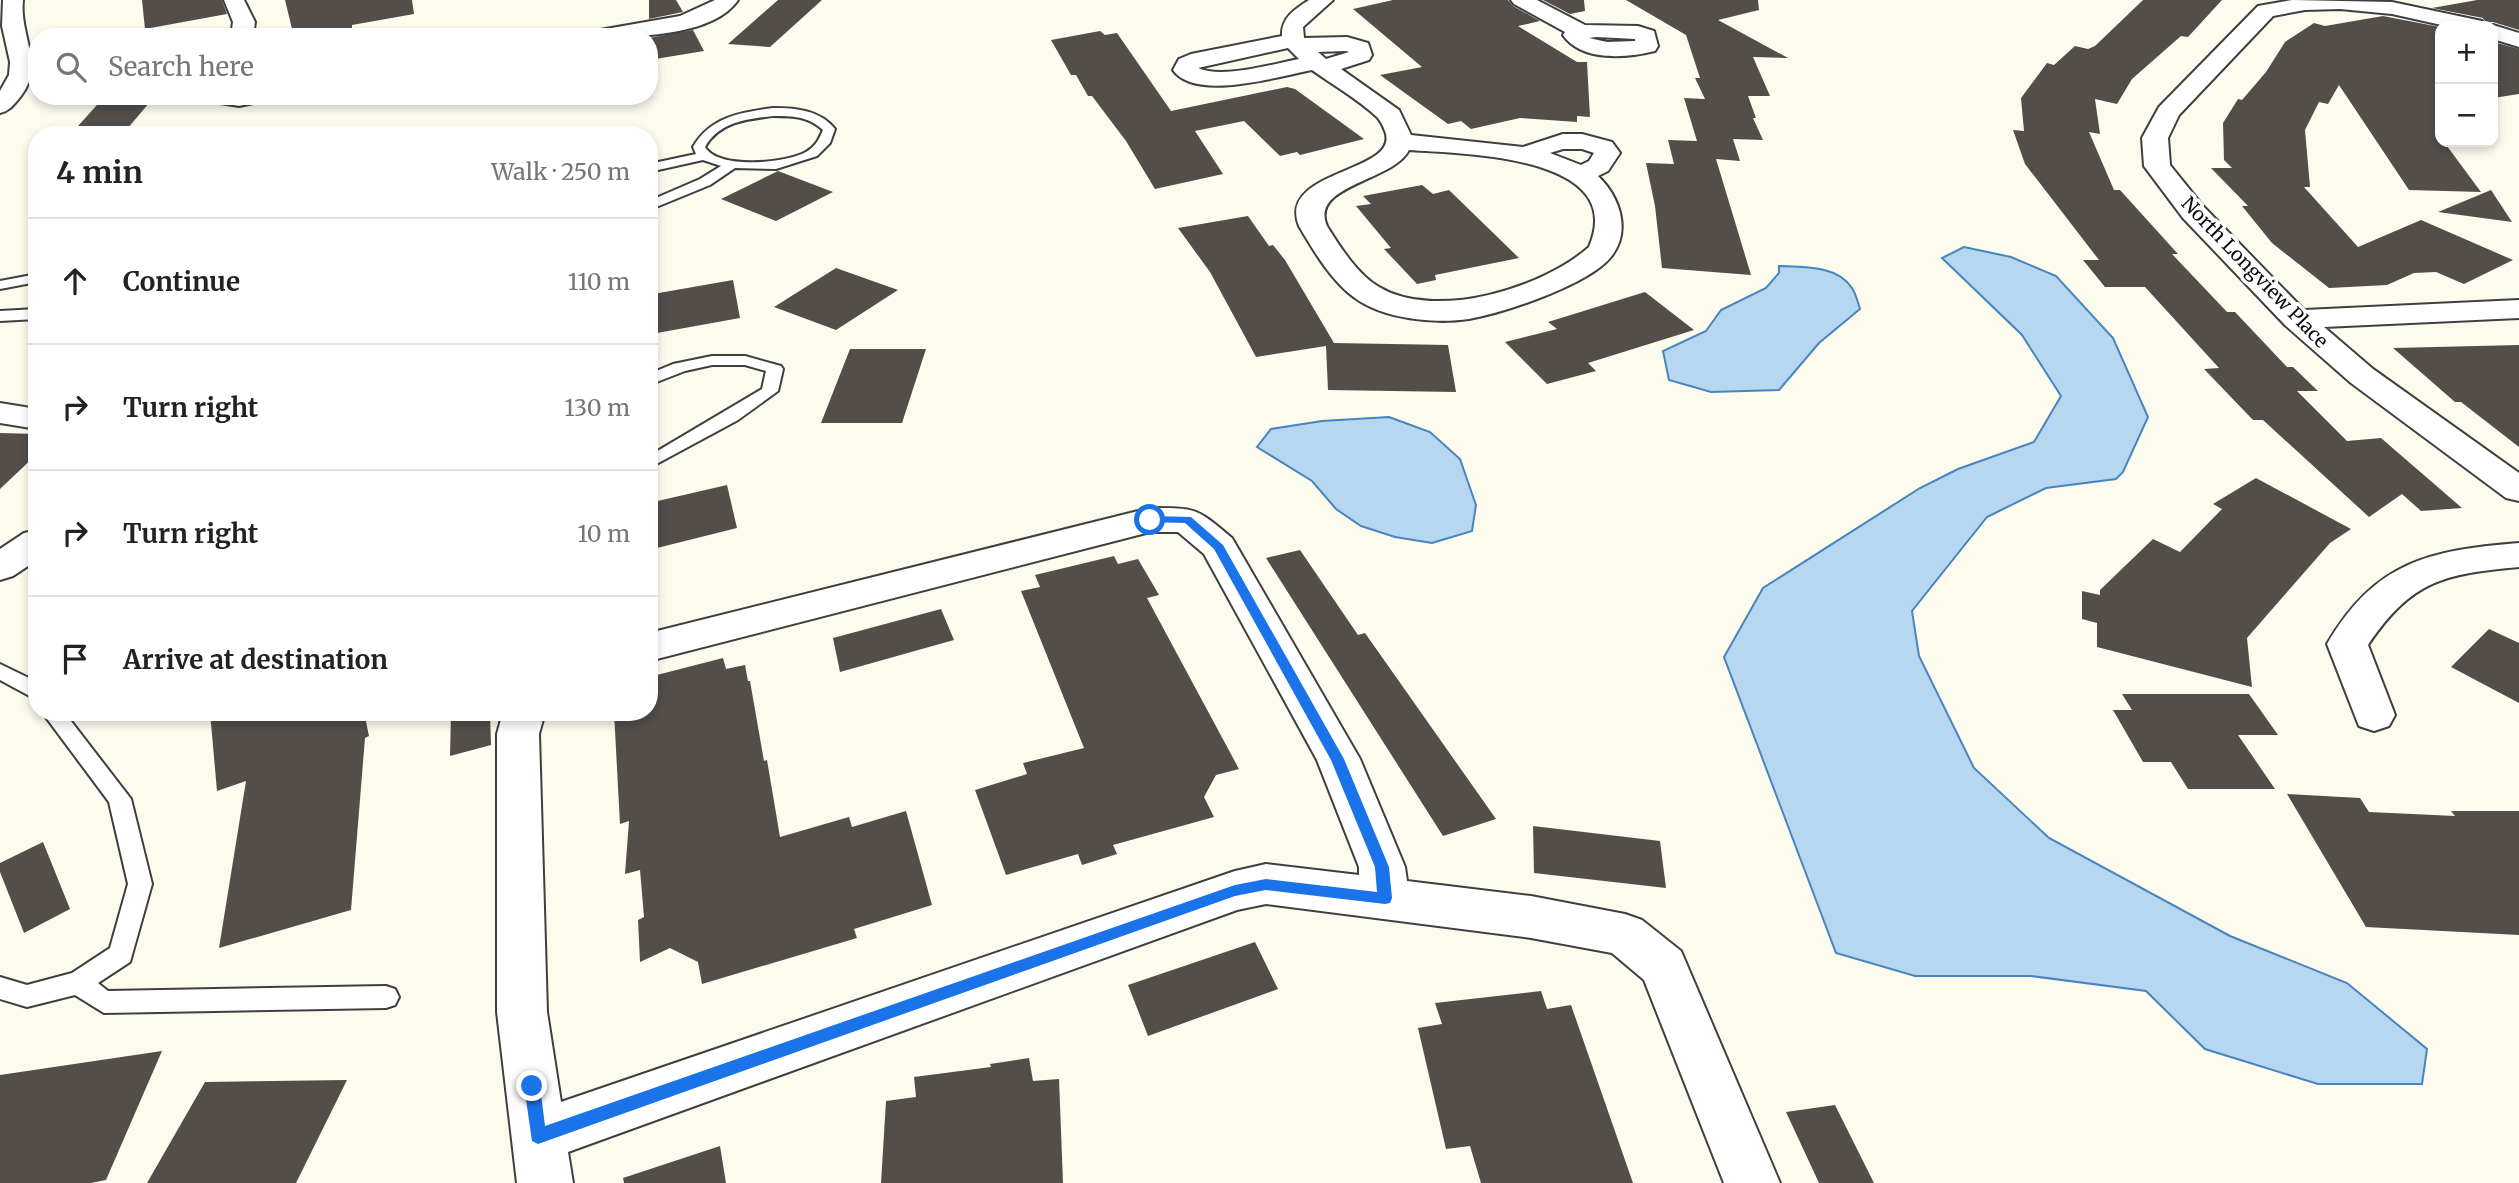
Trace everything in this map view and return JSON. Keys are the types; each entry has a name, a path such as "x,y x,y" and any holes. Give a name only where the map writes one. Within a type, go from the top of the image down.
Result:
{"street":[{"path":"0,106 18,80 23,61 11,11 13,0"},
{"path":"234,0 244,22 243,28"},
{"path":"652,28 706,14 729,0"},
{"path":"1323,0 1303,13 1292,26 1296,43 1320,65 1390,115 1398,127 1400,142 1394,155 1376,169 1337,181 1318,194 1310,211 1311,224 1359,288 1393,305 1431,310 1469,310 1579,269 1600,252 1609,230 1607,205 1596,188 1580,175 1552,162 1526,155 1400,142"},
{"path":"1521,0 1582,32"},
{"name":"North Longview Place","path":"2456,21 2355,2 2312,2 2266,11 2168,112 2155,138 2157,166 2193,212 2296,319 2362,376 2519,490"},
{"path":"2498,34 2519,40"},
{"path":"1296,43 1348,44 1360,48 1361,55 1320,65 1223,79 1190,76 1185,70 1188,64 1199,59 1296,43"},
{"path":"2296,319 2519,309"},
{"path":"0,413 28,418"},
{"path":"658,645 1150,520 1187,520 1219,547 1338,759 1382,867 1385,898"},
{"path":"0,567 28,548"},
{"path":"2374,715 2347,644 2383,598 2422,572 2478,559 2519,555"},
{"path":"522,721 518,734 522,1012 542,1159 1235,891 1266,884 1531,917 1625,935 1663,966 1752,1183"}],"lane":[{"path":"658,166 704,156 730,166 771,166 800,158 822,146 828,137 829,129 823,121 794,112 751,115 731,120 703,137 699,147 704,156"},
{"path":"658,201 705,182 730,166"},
{"path":"0,285 28,280"},
{"path":"0,316 28,314"},
{"path":"658,375 713,360 758,360 775,369 770,391 658,458"},
{"path":"0,671 28,687"},
{"path":"0,988 27,996 78,983 121,954 140,884 120,799 59,721"},
{"path":"78,983 104,1002 386,997"}],"water":[{"path":"1964,247 2011,257 2056,276 2113,338 2148,417 2123,472 2116,479 2046,488 1987,517 1912,611 1919,656 1974,768 2049,838 2230,936 2347,983 2427,1049 2422,1084 2318,1084 2205,1049 2146,991 2031,976 1915,976 1836,953 1724,657 1763,588 1920,488 1958,469 2034,442 2061,396 2022,335 1942,258"},
{"path":"1779,266 1819,269 1838,275 1852,288 1860,309 1819,343 1779,390 1711,392 1669,380 1663,351 1706,331 1721,310 1766,288 1779,273"},
{"path":"1389,417 1430,432 1460,459 1476,505 1472,531 1432,543 1395,537 1361,526 1336,509 1312,481 1257,447 1271,429 1322,421"}],"building":[{"path":"142,0 222,0 227,14 150,28 145,28"},
{"path":"285,0 412,0 414,14 352,25 352,28 292,28"},
{"path":"649,0 676,0 683,12 649,19"},
{"path":"778,0 822,0 770,47 728,44"},
{"path":"1393,0 1508,0 1513,6 1540,21 1518,26 1577,62 1587,62 1590,117 1577,116 1577,122 1520,118 1471,129 1461,121 1448,124 1380,75 1422,67 1353,9"},
{"path":"1543,0 1584,0 1585,11 1570,14"},
{"path":"1626,0 1758,0 1759,10 1718,20 1788,58 1753,57 1770,96 1748,96 1756,118 1753,118 1763,140 1733,139 1740,161 1716,159 1751,275 1662,268 1655,206 1646,163 1674,164 1668,140 1697,141 1684,98 1705,99 1695,78 1700,78 1686,35"},
{"path":"2143,0 2222,0 2188,37 2181,36 2132,79 2117,104 2095,99 2100,134 2089,132 2114,190 2120,190 2178,254 2172,254 2227,312 2235,312 2287,367 2293,367 2318,391 2297,391 2347,441 2381,438 2462,508 2421,511 2402,494 2369,517 2263,420 2253,420 2204,369 2219,368 2145,287 2105,287 2083,260 2099,260 2025,164 2013,130 2024,131 2021,98 2047,63 2054,65 2075,46 2088,49 2095,46"},
{"path":"2477,0 2519,0 2519,30 2498,24 2498,21 2485,21 2483,18 2432,8"},
{"path":"2383,16 2435,26 2435,147 2448,147 2481,192 2409,190 2339,85 2328,104 2319,102 2305,130 2310,187 2304,187 2358,247 2421,220 2513,260 2464,284 2436,272 2414,273 2387,285 2329,288 2272,243 2242,206 2248,206 2211,168 2232,168 2224,160 2223,123 2238,99 2242,100 2266,72 2285,42 2314,23 2325,26"},
{"path":"693,30 704,51 658,59 658,36"},
{"path":"1100,31 1105,35 1117,33 1171,111 1287,87 1295,89 1364,139 1300,155 1297,152 1280,156 1244,121 1195,131 1223,174 1155,189 1126,141 1092,96 1088,96 1076,75 1071,75 1051,40"},
{"path":"2498,43 2519,49 2519,94 2498,97"},
{"path":"97,105 147,105 130,126 78,126"},
{"path":"778,171 833,192 776,221 721,199"},
{"path":"1422,185 1433,194 1449,190 1519,258 1435,275 1436,280 1417,284 1384,249 1391,248 1356,206 1371,204 1363,196"},
{"path":"2491,190 2512,222 2438,212"},
{"path":"1248,216 1269,246 1273,245 1285,260 1334,343 1448,345 1456,392 1328,390 1326,346 1256,357 1210,272 1178,228"},
{"path":"836,268 898,290 836,330 774,307"},
{"path":"733,280 740,318 658,333 658,293"},
{"path":"1645,292 1694,330 1588,363 1596,371 1547,384 1505,342 1557,329 1548,322"},
{"path":"2519,345 2519,447 2461,402 2455,402 2393,348"},
{"path":"850,349 926,349 902,423 821,423"},
{"path":"0,433 28,434 28,463 0,489"},
{"path":"2256,478 2351,529 2330,543 2247,638 2252,687 2097,647 2097,623 2082,619 2082,591 2100,595 2100,590 2153,539 2180,552 2222,509 2213,504"},
{"path":"727,485 737,528 658,548 658,501"},
{"path":"1300,550 1358,635 1365,633 1496,819 1443,836 1266,558"},
{"path":"1114,556 1118,564 1138,559 1159,595 1147,598 1239,769 1216,775 1204,797 1214,817 1113,845 1117,854 1082,865 1078,854 1006,875 975,790 1027,774 1023,763 1084,748 1021,591 1040,587 1035,575"},
{"path":"941,609 954,640 840,672 833,638"},
{"path":"2489,629 2519,643 2519,703 2451,667"},
{"path":"723,658 726,669 745,665 764,761 767,760 780,837 849,817 852,827 906,811 932,905 854,929 857,938 702,984 698,962 670,948 640,962 638,920 644,917 640,870 625,874 629,821 620,824 614,721 658,721 658,675"},
{"path":"2122,694 2249,694 2278,735 2238,735 2275,789 2188,789 2171,762 2143,762 2113,710 2132,710"},
{"path":"211,721 366,721 369,736 365,738 351,910 219,948 246,781 217,791"},
{"path":"451,721 490,721 491,745 450,756"},
{"path":"2287,794 2360,798 2369,812 2455,816 2451,811 2519,811 2519,935 2366,927"},
{"path":"1533,826 1660,841 1666,888 1534,873"},
{"path":"43,842 70,909 24,933 0,872 0,863"},
{"path":"1255,942 1278,989 1148,1036 1128,985"},
{"path":"1541,991 1547,1009 1571,1005 1633,1183 1481,1183 1470,1146 1446,1149 1418,1028 1442,1024 1435,1003"},
{"path":"162,1051 106,1180 91,1183 0,1183 0,1075"},
{"path":"1029,1058 1033,1081 1059,1079 1063,1183 881,1183 886,1101 916,1097 914,1077 991,1067 990,1064"},
{"path":"347,1080 296,1183 147,1183 205,1082"},
{"path":"1835,1105 1874,1183 1819,1183 1786,1112"},
{"path":"720,1146 726,1183 624,1183 623,1178"}],"route":[{"path":"532,1086 538,1136 1235,891 1266,884 1385,898 1382,867 1338,759 1219,547 1187,520 1150,520"}]}
